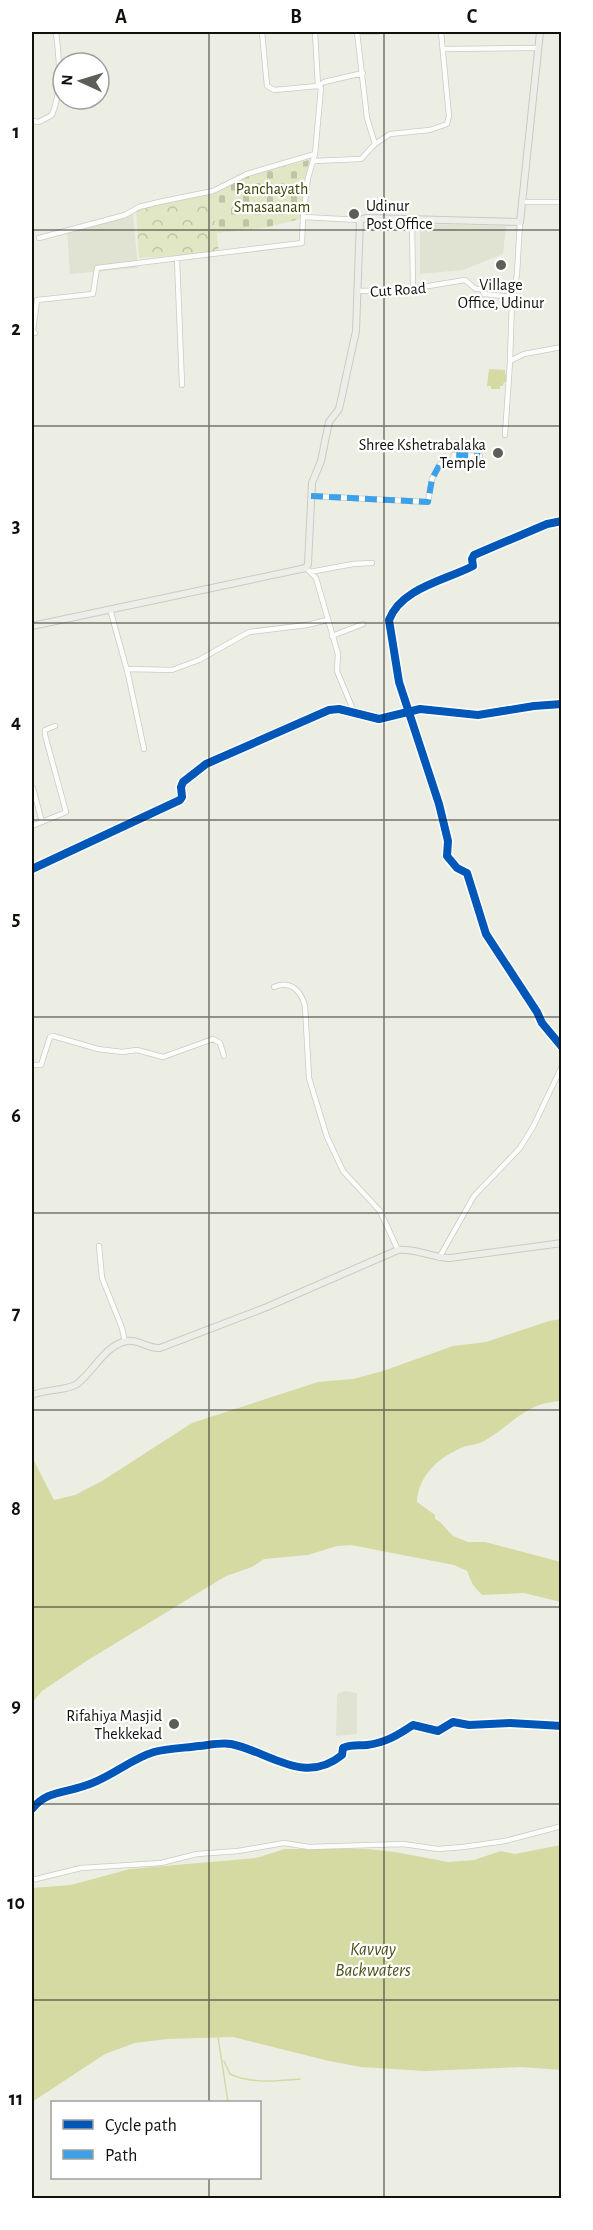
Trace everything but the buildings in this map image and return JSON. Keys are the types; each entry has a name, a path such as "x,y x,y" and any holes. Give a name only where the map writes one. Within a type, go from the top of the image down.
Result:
{"main road":[{"path":"32,626 308,570 312,483 321,461 329,422 339,409 356,331 360,220 366,218 520,222 540,32"},
{"path":"32,1395 45,1390 76,1385 108,1352 125,1342 134,1341 154,1348 160,1347 267,1307 398,1250 450,1258 561,1243"}],"street":[{"path":"32,121 39,122 52,115 58,99 56,32"},
{"path":"262,32 267,86 274,90 318,86 324,82 363,73"},
{"path":"35,333 32,321 37,300 93,294 97,268 302,243 306,192 315,154 322,91 318,86 315,32"},
{"path":"375,144 367,118 357,32 377,32"},
{"path":"313,160 361,159 375,144 390,134 430,130 447,124 449,116 441,32"},
{"path":"443,49 538,48"},
{"path":"39,238 125,215 139,207 213,191 248,174 315,154"},
{"path":"522,202 561,202"},
{"path":"303,218 360,220"},
{"path":"412,219 413,289"},
{"path":"505,435 512,297 517,274 520,222"},
{"path":"177,260 182,385"},
{"name":"Cut Road","path":"357,291 413,289 465,280 476,289 482,289 484,294 512,297"},
{"path":"510,361 524,354 561,347"},
{"path":"311,496 428,502 432,479 440,464 452,463 454,455 480,456"},
{"path":"561,521 474,555 471,567 413,592 391,614 389,625 399,682 439,804 447,841 447,856 458,868 467,873 486,933 542,1023 561,1047"},
{"path":"308,570 372,563"},
{"path":"308,570 316,578 339,658 337,671 354,712"},
{"path":"110,609 127,669 144,749"},
{"path":"127,669 172,669 199,660 249,632 307,626 327,620"},
{"path":"332,636 363,624"},
{"path":"32,869 180,800 181,787 188,776 224,755 328,710 339,709 379,719 420,709 478,715 524,707 561,704"},
{"path":"32,826 66,812 45,735 45,730 55,726"},
{"path":"33,788 42,822"},
{"path":"274,987 283,983 292,986 302,996 305,1006 309,1078 327,1137 343,1171 380,1211 398,1250"},
{"path":"32,1065 40,1065 50,1037 53,1036 98,1049 122,1052 137,1050 163,1057 213,1039 220,1043 224,1056"},
{"path":"439,1258 474,1196 520,1148 533,1127 561,1066"},
{"path":"99,1246 105,1288 122,1328 125,1342"},
{"path":"32,1809 38,1800 47,1795 86,1786 153,1752 230,1743 290,1765 314,1769 332,1764 342,1755 343,1748 352,1744 366,1745 386,1741 413,1725 438,1731 453,1722 468,1725 510,1723 561,1726"},
{"path":"32,1880 81,1868 162,1863 197,1854 238,1851 284,1843 309,1847 402,1844 438,1849 463,1848 505,1842 561,1826"}],"shaded area":[{"path":"133,214 138,268 70,274 67,230"},
{"path":"420,224 506,226 503,254 463,270 420,274"},
{"path":"344,1691 357,1693 357,1734 336,1736 337,1694"}],"green space":[{"name":"Panchayath Smasaanam","path":"309,160 300,219 268,227 217,233 212,193 246,175"},
{"path":"212,193 219,253 139,258 136,209"}],"water":[{"path":"489,369 505,370 507,382 500,386 500,389 491,389 491,386 487,386"},
{"path":"561,1319 561,1401 528,1410 484,1441 466,1446 448,1455 426,1475 418,1492 417,1502 435,1515 435,1519 453,1536 468,1542 485,1542 561,1562 561,1602 524,1593 482,1595 473,1585 467,1571 454,1565 351,1545 337,1546 308,1555 264,1559 252,1567 226,1576 88,1660 42,1691 32,1703 32,1457 54,1500 75,1495 102,1481 192,1423 318,1382 353,1379 383,1371 453,1346 486,1342"},
{"name":"Kavvay Backwaters","path":"561,1845 561,2070 522,2067 425,2071 361,2067 233,2037 167,2039 135,2043 105,2054 32,2102 32,1888 71,1885 130,1869 256,1858 285,1849 367,1849 448,1862 474,1860 501,1851 515,1854"}],"waterway":[{"path":"218,2037 228,2101"},
{"path":"224,2061 230,2074 238,2077 265,2081 300,2079"}],"marked path":[{"path":"311,496 428,502 432,479 440,464 452,463 454,455 480,456"}],"cycle path":[{"path":"562,521 547,524 474,555 473,566 425,586 403,600 389,620 399,682 439,804 448,841 447,856 457,868 467,873 486,934 542,1023 562,1047"},
{"path":"32,869 180,800 183,782 206,764 329,710 339,709 379,719 420,709 478,715 562,704"},
{"path":"32,1809 49,1796 93,1783 136,1759 165,1750 227,1743 287,1764 314,1767 328,1764 342,1755 343,1748 380,1742 413,1725 438,1731 453,1722 469,1725 510,1723 562,1726"}],"place":[{"name":"Udinur Post Office","path":"354,214"},
{"name":"Village Office, Udinur","path":"501,265"},
{"name":"Shree Kshetrabalaka Temple","path":"498,453"},
{"name":"Rifahiya Masjid Thekkekad","path":"174,1724"}]}
